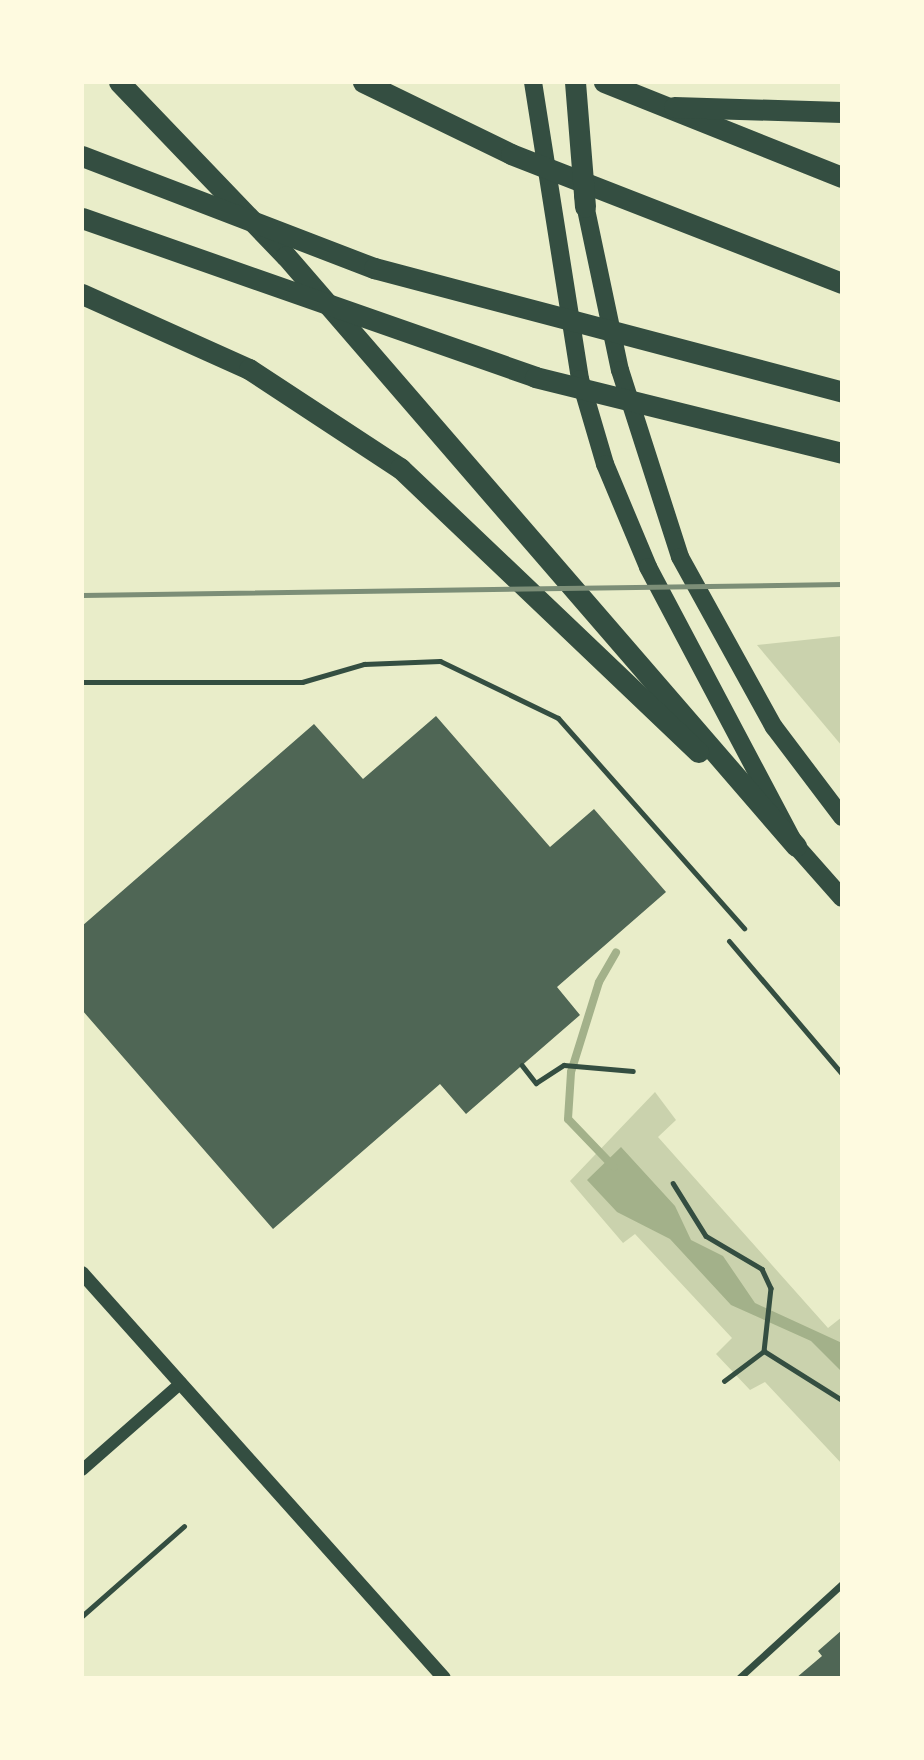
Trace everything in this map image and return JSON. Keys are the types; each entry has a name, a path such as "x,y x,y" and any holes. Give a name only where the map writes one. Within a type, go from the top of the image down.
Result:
{"highway":[{"path":"118,82 286,256 796,846"},
{"path":"363,82 511,154 842,283"},
{"path":"575,82 585,207"},
{"path":"604,82 842,177"},
{"path":"662,107 842,112"},
{"path":"82,156 374,268 842,391"},
{"path":"82,218 535,377 842,453"},
{"path":"82,294 249,369 400,468 796,846"}],"main road":[{"path":"533,82 578,367 605,464 648,567 796,846 842,898"},
{"path":"564,82 585,207 620,370 680,557 774,727 842,817"},
{"path":"82,1273 444,1678"}],"street":[{"path":"82,1470 181,1383"},
{"path":"739,1678 842,1584"}],"lane":[{"path":"82,682 302,682 363,664 440,661 558,718 744,929"},
{"path":"729,942 842,1074"},
{"path":"82,1616 184,1526"}],"path":[{"path":"522,1065 536,1083 564,1065 596,1063 633,1071"},
{"path":"673,1183 706,1236 762,1269 771,1304 765,1327 764,1351"},
{"path":"724,1381 764,1351"},
{"path":"764,1351 842,1400"}],"shaded area":[{"path":"842,636 842,746 757,645"},
{"path":"655,1092 676,1120 658,1137 828,1328 842,1317 842,1464 765,1382 750,1390 716,1354 732,1338 635,1234 623,1243 570,1181"},
{"path":"621,1147 675,1206 691,1240 723,1256 755,1303 842,1343 842,1372 811,1341 731,1305 670,1239 617,1212 587,1180"}],"building":[{"path":"436,716 550,847 594,809 666,892 557,987 580,1015 466,1114 440,1084 273,1229 82,1010 82,926 314,724 363,779"},
{"path":"842,1630 842,1678 796,1678 822,1656 818,1651"}],"waterway":[{"path":"614,1167 568,1119 571,1072 599,982 616,952"}],"railway":[{"path":"82,595 842,584"}]}
